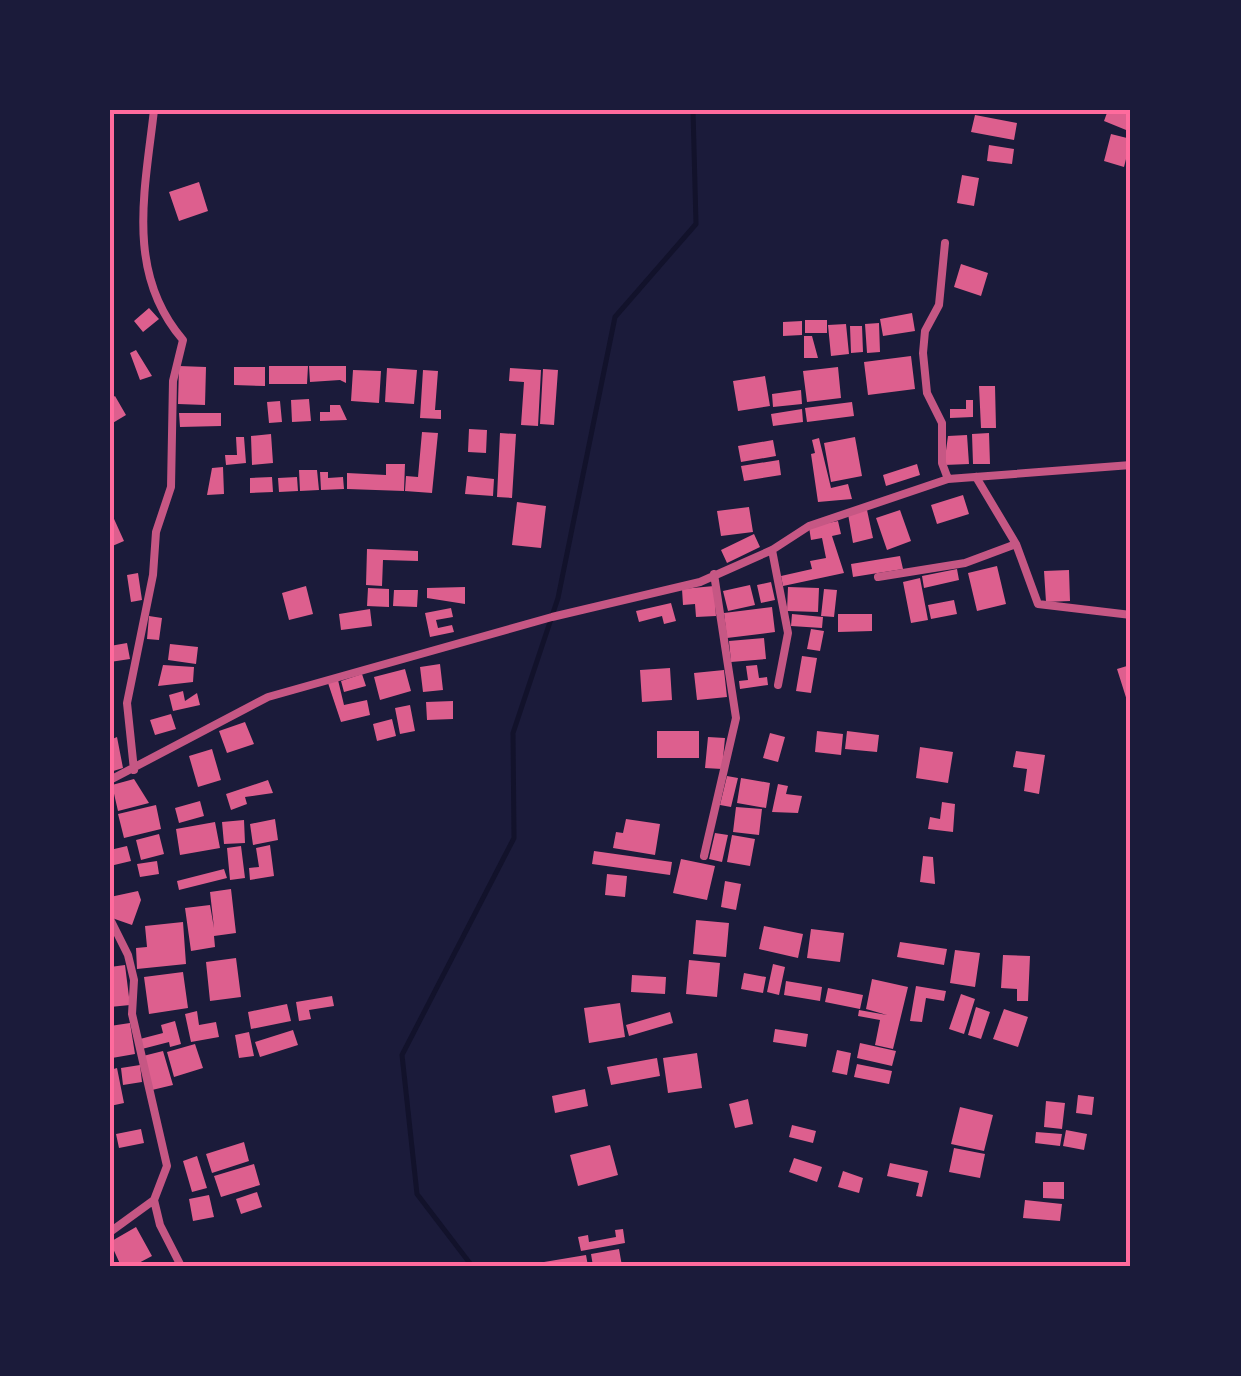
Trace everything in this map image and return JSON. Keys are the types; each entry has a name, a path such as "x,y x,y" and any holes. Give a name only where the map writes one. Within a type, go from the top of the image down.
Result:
{"street":[{"path":"134,770 127,703 153,575 156,532 171,488 173,380 183,340 171,326 140,235 154,110"},
{"path":"945,243 939,306 926,332 923,353 927,393 942,423 948,479"},
{"path":"110,780 268,698 534,622 700,582 772,550 809,526 948,479 1131,464"},
{"path":"976,477 1016,544 1038,604 1131,616"},
{"path":"878,578 965,563 1016,544"},
{"path":"772,550 788,633 778,685"},
{"path":"704,856 736,718 714,574"},
{"path":"110,919 128,955 134,980 132,1014 167,1166 154,1200 110,1232"},
{"path":"154,1200 160,1225 181,1266"}],"building":[{"path":"1108,110 1131,110 1131,132 1104,121"},
{"path":"975,115 1017,123 1014,140 971,132"},
{"path":"1111,134 1131,139 1124,167 1104,161"},
{"path":"989,145 1014,149 1012,164 987,161"},
{"path":"962,175 979,178 974,206 957,203"},
{"path":"199,182 208,211 179,221 169,192"},
{"path":"961,264 988,273 981,296 954,287"},
{"path":"149,308 159,319 143,332 134,321"},
{"path":"912,313 915,331 883,336 880,319"},
{"path":"805,320 827,320 827,333 805,333"},
{"path":"802,321 802,335 783,336 783,322"},
{"path":"879,323 880,352 867,353 865,324"},
{"path":"846,324 849,354 831,356 828,325"},
{"path":"850,326 862,326 863,352 851,353"},
{"path":"804,336 812,336 818,358 804,358"},
{"path":"136,350 152,376 140,380 130,353"},
{"path":"911,356 915,389 868,395 864,362"},
{"path":"179,366 206,367 205,405 178,404"},
{"path":"269,366 308,366 307,384 269,384"},
{"path":"309,366 346,366 346,383 310,382"},
{"path":"234,367 265,367 265,386 234,385"},
{"path":"838,367 841,398 807,402 803,371"},
{"path":"387,368 417,370 414,404 385,402"},
{"path":"510,368 541,370 538,426 521,425 524,382 509,381"},
{"path":"543,369 558,370 554,425 540,424"},
{"path":"353,370 381,371 379,403 351,401"},
{"path":"423,370 438,371 435,410 441,410 441,419 420,418"},
{"path":"765,376 770,406 738,411 733,381"},
{"path":"979,386 995,386 996,428 981,428"},
{"path":"801,390 802,404 773,407 772,394"},
{"path":"115,396 126,415 111,424 110,399"},
{"path":"309,399 311,421 292,422 291,400"},
{"path":"966,400 973,400 973,417 950,418 950,409 966,409"},
{"path":"280,401 282,422 269,423 267,402"},
{"path":"852,402 854,416 807,422 805,408"},
{"path":"330,405 340,405 347,420 320,421 320,412 330,412"},
{"path":"802,409 803,422 773,426 771,414"},
{"path":"179,413 221,413 221,426 180,427"},
{"path":"469,429 487,430 486,453 468,452"},
{"path":"422,432 438,433 432,493 405,491 406,476 418,477"},
{"path":"500,433 516,434 512,498 497,497"},
{"path":"989,433 990,464 973,464 972,434"},
{"path":"271,434 273,463 252,465 251,436"},
{"path":"967,435 969,464 944,465 948,436"},
{"path":"236,437 244,437 246,463 226,465 225,455 237,455"},
{"path":"855,437 862,476 831,482 824,443"},
{"path":"819,438 831,488 848,484 852,499 818,502 811,454 815,453 812,440"},
{"path":"773,440 776,456 741,462 738,446"},
{"path":"779,460 781,475 744,481 741,466"},
{"path":"386,464 405,464 404,491 347,489 347,473 386,475"},
{"path":"917,464 920,475 886,486 883,475"},
{"path":"223,467 224,494 207,495 212,468"},
{"path":"299,470 317,470 319,490 300,491"},
{"path":"320,472 328,472 328,478 343,477 344,489 321,490"},
{"path":"467,476 494,479 493,496 465,494"},
{"path":"272,477 273,492 250,493 250,478"},
{"path":"297,477 298,491 279,492 278,478"},
{"path":"963,495 969,514 937,524 931,505"},
{"path":"517,502 546,506 541,548 512,545"},
{"path":"749,507 753,532 721,536 717,511"},
{"path":"110,510 124,541 110,547"},
{"path":"867,510 873,538 853,543 848,514"},
{"path":"900,510 911,541 887,550 876,518"},
{"path":"838,521 841,534 832,536 844,573 783,586 781,576 812,569 810,561 826,558 822,538 811,540 809,527"},
{"path":"754,534 760,547 727,563 721,550"},
{"path":"367,549 418,551 418,561 383,560 382,586 366,585"},
{"path":"900,556 903,569 853,577 851,564"},
{"path":"997,566 1006,604 977,611 968,573"},
{"path":"957,569 959,580 924,588 922,576"},
{"path":"1069,570 1070,601 1046,602 1044,571"},
{"path":"138,573 142,600 131,602 127,575"},
{"path":"920,578 928,620 911,623 903,582"},
{"path":"771,582 775,600 761,603 757,585"},
{"path":"750,585 755,605 728,611 723,591"},
{"path":"306,586 313,614 289,620 282,593"},
{"path":"714,586 716,616 696,617 695,604 683,605 682,589"},
{"path":"465,587 465,604 427,598 427,588"},
{"path":"788,587 819,588 818,612 787,611"},
{"path":"368,588 389,589 389,607 367,606"},
{"path":"824,589 837,590 834,617 821,616"},
{"path":"394,590 418,590 417,607 393,606"},
{"path":"954,600 957,614 931,619 928,605"},
{"path":"671,603 676,621 664,624 662,616 639,622 636,611"},
{"path":"772,607 775,632 727,638 724,613"},
{"path":"451,608 453,617 436,620 438,628 452,625 454,632 430,637 425,613"},
{"path":"370,609 372,626 341,630 339,614"},
{"path":"792,614 823,617 822,628 791,626"},
{"path":"838,614 872,614 872,631 838,632"},
{"path":"149,616 162,618 159,640 147,639"},
{"path":"811,629 824,631 820,651 807,649"},
{"path":"764,638 766,659 731,662 729,641"},
{"path":"127,643 130,659 110,662 110,646"},
{"path":"170,644 198,647 196,664 168,660"},
{"path":"802,656 817,658 811,693 796,691"},
{"path":"440,664 443,690 423,692 420,667"},
{"path":"163,665 194,667 193,682 158,686"},
{"path":"757,665 759,678 767,677 768,685 740,689 739,681 748,680 746,666"},
{"path":"1127,666 1131,680 1130,710 1117,669"},
{"path":"670,668 672,700 642,702 640,670"},
{"path":"405,669 411,691 380,700 374,677"},
{"path":"724,670 727,697 697,700 694,673"},
{"path":"362,674 366,686 344,692 341,681"},
{"path":"338,680 344,705 367,700 370,715 341,722 328,683"},
{"path":"183,691 185,701 197,693 200,705 173,711 169,695"},
{"path":"453,701 453,719 427,720 426,702"},
{"path":"410,705 415,731 400,734 395,708"},
{"path":"171,714 176,729 155,735 150,720"},
{"path":"392,719 396,736 377,741 373,724"},
{"path":"245,722 254,744 227,753 219,731"},
{"path":"657,731 699,731 699,758 657,758"},
{"path":"817,731 843,734 841,755 815,752"},
{"path":"847,731 879,735 877,752 845,749"},
{"path":"770,733 785,737 778,762 763,758"},
{"path":"117,737 123,768 110,772 110,740"},
{"path":"708,737 725,738 722,769 705,768"},
{"path":"920,747 953,752 948,783 916,778"},
{"path":"212,749 221,780 198,787 189,756"},
{"path":"1016,751 1045,755 1039,794 1024,791 1027,769 1013,767"},
{"path":"727,776 738,778 731,807 720,805"},
{"path":"741,778 770,783 766,808 737,803"},
{"path":"134,779 149,803 118,811 112,785"},
{"path":"268,780 273,793 245,797 247,804 231,810 226,794"},
{"path":"778,784 788,786 786,794 802,796 798,813 772,812"},
{"path":"200,801 204,816 179,823 175,808"},
{"path":"942,802 955,804 953,832 928,829 930,817 940,819"},
{"path":"156,805 161,829 124,838 118,814"},
{"path":"736,807 762,809 759,835 733,832"},
{"path":"275,819 278,840 253,845 250,824"},
{"path":"626,819 660,824 655,855 613,848 616,832 623,833"},
{"path":"244,820 245,843 224,844 222,822"},
{"path":"215,822 220,848 180,855 176,829"},
{"path":"715,833 728,835 722,862 709,859"},
{"path":"159,834 164,854 141,860 136,840"},
{"path":"732,835 755,839 750,866 727,862"},
{"path":"270,845 274,876 250,880 249,868 259,867 256,848"},
{"path":"127,846 131,861 110,866 110,850"},
{"path":"241,846 245,878 230,880 227,848"},
{"path":"594,851 672,862 670,875 592,864"},
{"path":"923,856 933,857 935,884 920,882"},
{"path":"681,859 715,866 707,900 673,893"},
{"path":"157,861 159,874 140,877 137,864"},
{"path":"224,869 227,878 179,890 177,881"},
{"path":"607,874 627,876 625,897 605,895"},
{"path":"725,881 741,884 736,910 721,907"},
{"path":"231,889 236,933 214,936 215,947 191,951 185,908 210,905 214,928 210,892"},
{"path":"138,891 141,900 132,925 112,918 110,897"},
{"path":"696,920 729,923 726,957 693,954"},
{"path":"183,922 186,964 137,969 136,948 147,947 145,926"},
{"path":"764,926 803,934 798,958 759,949"},
{"path":"811,929 844,933 840,962 807,958"},
{"path":"900,942 947,949 944,965 897,957"},
{"path":"955,950 980,953 975,987 950,983"},
{"path":"1003,955 1030,956 1028,1001 1017,1001 1017,989 1001,988"},
{"path":"236,958 241,997 210,1001 206,962"},
{"path":"689,960 720,963 717,997 686,994"},
{"path":"773,964 785,967 779,995 767,992"},
{"path":"125,965 130,1005 110,1007 110,967"},
{"path":"183,972 188,1008 149,1014 144,977"},
{"path":"744,973 766,977 763,993 741,989"},
{"path":"632,975 666,977 665,994 631,992"},
{"path":"872,979 908,987 893,1049 875,1045 880,1020 858,1016 859,1010 887,1015 866,1009"},
{"path":"786,981 822,987 820,1001 784,995"},
{"path":"916,986 946,991 944,1001 926,998 922,1022 910,1021"},
{"path":"828,988 863,995 860,1009 825,1002"},
{"path":"961,994 975,999 964,1034 949,1029"},
{"path":"332,996 334,1006 309,1010 311,1019 299,1021 296,1002"},
{"path":"620,1003 625,1037 589,1043 584,1008"},
{"path":"287,1004 291,1021 251,1029 248,1012"},
{"path":"976,1007 990,1012 981,1039 968,1035"},
{"path":"1004,1009 1028,1017 1018,1047 993,1039"},
{"path":"197,1011 199,1025 216,1022 219,1037 191,1042 185,1014"},
{"path":"670,1012 673,1023 629,1036 626,1025"},
{"path":"175,1021 181,1044 170,1047 169,1042 142,1049 140,1039 163,1033 161,1025"},
{"path":"130,1023 135,1054 112,1058 110,1026"},
{"path":"775,1029 808,1034 806,1047 773,1042"},
{"path":"293,1030 298,1045 260,1057 255,1042"},
{"path":"249,1032 254,1056 239,1058 235,1035"},
{"path":"860,1043 896,1051 892,1066 857,1058"},
{"path":"195,1044 203,1068 174,1077 167,1052"},
{"path":"837,1050 851,1053 847,1075 832,1072"},
{"path":"163,1051 173,1085 152,1090 143,1056"},
{"path":"697,1053 702,1088 668,1093 663,1058"},
{"path":"657,1058 660,1076 611,1085 607,1067"},
{"path":"857,1064 892,1071 889,1084 854,1077"},
{"path":"140,1065 142,1082 123,1085 121,1068"},
{"path":"117,1068 124,1103 110,1106 110,1070"},
{"path":"585,1089 588,1106 555,1113 552,1096"},
{"path":"1078,1095 1094,1097 1092,1115 1076,1113"},
{"path":"748,1099 753,1124 735,1128 729,1104"},
{"path":"1046,1101 1065,1103 1062,1129 1044,1127"},
{"path":"960,1107 993,1115 984,1151 951,1144"},
{"path":"792,1125 816,1131 813,1143 789,1137"},
{"path":"141,1129 144,1143 119,1148 116,1134"},
{"path":"1066,1130 1087,1134 1084,1150 1063,1146"},
{"path":"1036,1132 1062,1134 1060,1146 1035,1143"},
{"path":"244,1142 249,1161 212,1173 206,1154"},
{"path":"610,1145 618,1175 578,1186 570,1155"},
{"path":"954,1148 985,1154 980,1178 949,1172"},
{"path":"197,1156 207,1188 192,1192 183,1161"},
{"path":"794,1158 822,1167 817,1182 789,1172"},
{"path":"890,1163 928,1171 922,1197 916,1196 919,1183 887,1176"},
{"path":"254,1164 260,1185 221,1197 214,1176"},
{"path":"843,1171 863,1178 859,1193 838,1187"},
{"path":"1043,1182 1064,1182 1064,1199 1043,1198"},
{"path":"257,1192 262,1207 241,1214 236,1199"},
{"path":"209,1195 214,1217 193,1221 189,1199"},
{"path":"1025,1200 1062,1204 1060,1221 1023,1218"},
{"path":"136,1227 152,1256 133,1266 121,1266 110,1242"},
{"path":"623,1229 625,1243 581,1251 578,1237 588,1235 589,1242 616,1237 615,1230"},
{"path":"619,1249 622,1266 593,1266 591,1254"},
{"path":"586,1255 588,1266 544,1266 544,1262"}],"waterway":[{"path":"472,1266 417,1194 402,1055 514,838 513,733 558,598 615,317 696,224 693,110"}]}
